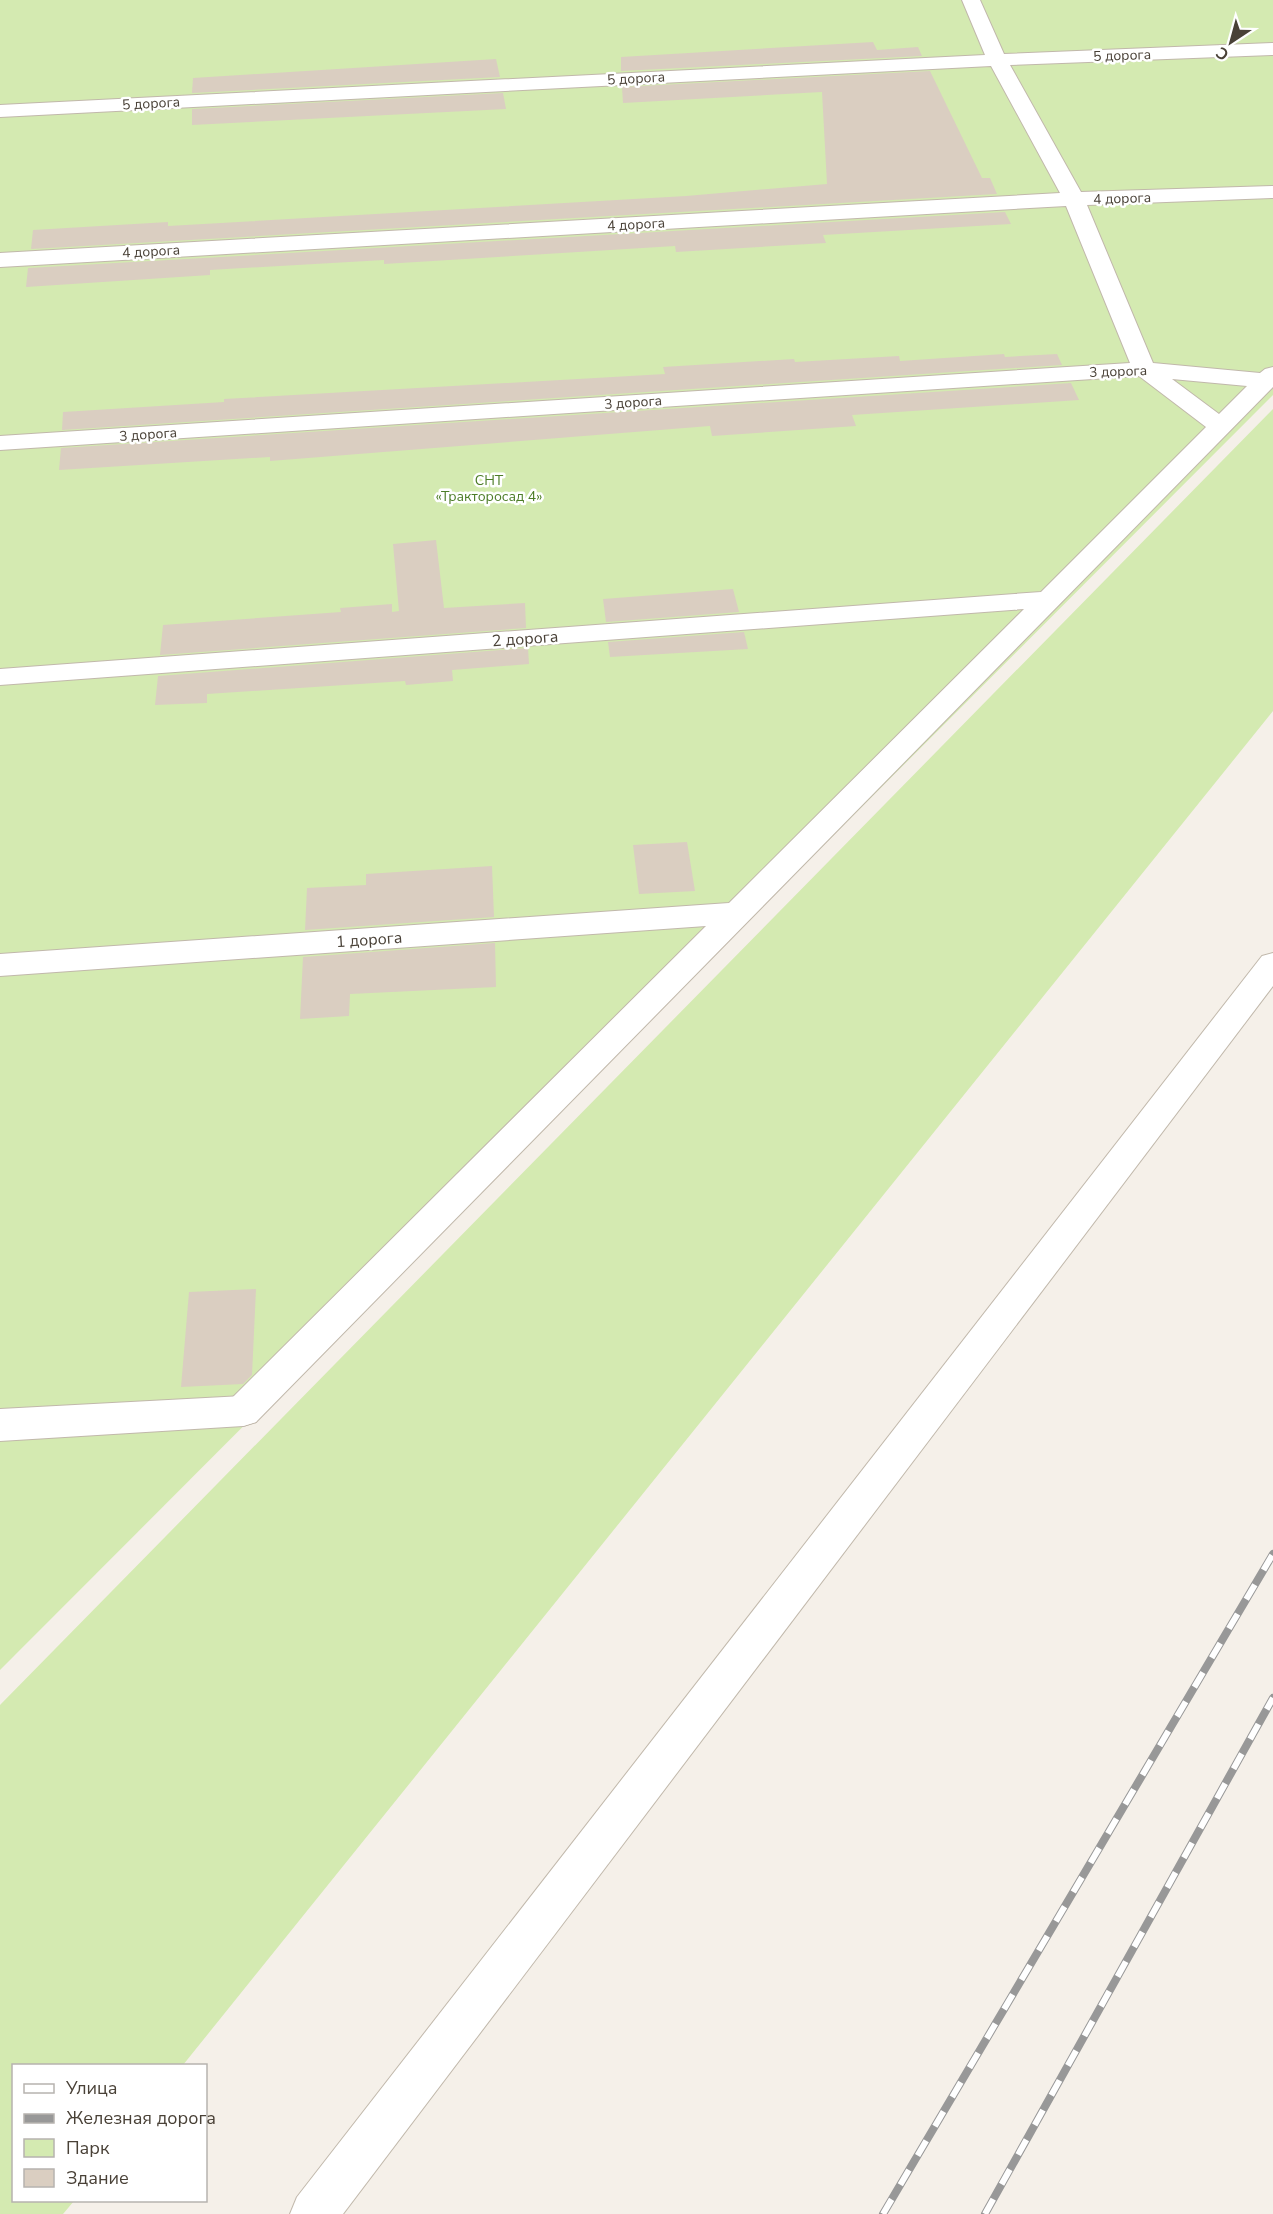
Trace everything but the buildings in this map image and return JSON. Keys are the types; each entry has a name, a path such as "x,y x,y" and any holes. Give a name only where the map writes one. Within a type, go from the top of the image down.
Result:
{"street":[{"path":"971,0 997,60 1074,199 1144,369 1221,427"},
{"name":"5 дорога","path":"0,111 997,60 1273,49"},
{"name":"4 дорога","path":"0,260 1074,199 1273,192"},
{"name":"3 дорога","path":"0,443 1144,369 1270,378"},
{"path":"0,1425 243,1411 1270,378"},
{"name":"2 дорога","path":"0,677 1050,599"},
{"name":"1 дорога","path":"0,965 738,913"},
{"path":"314,2214 1273,964"}],"green space":[{"name":"СНТ «Тракторосад 4»","path":"0,0 1273,0 1273,395 0,1670"},
{"path":"1273,409 1273,711 184,2064 12,2064 12,2202 73,2202 63,2214 0,2214 0,1705"}],"railway":[{"path":"883,2214 1273,1554"},
{"path":"985,2214 1273,1698"}]}
